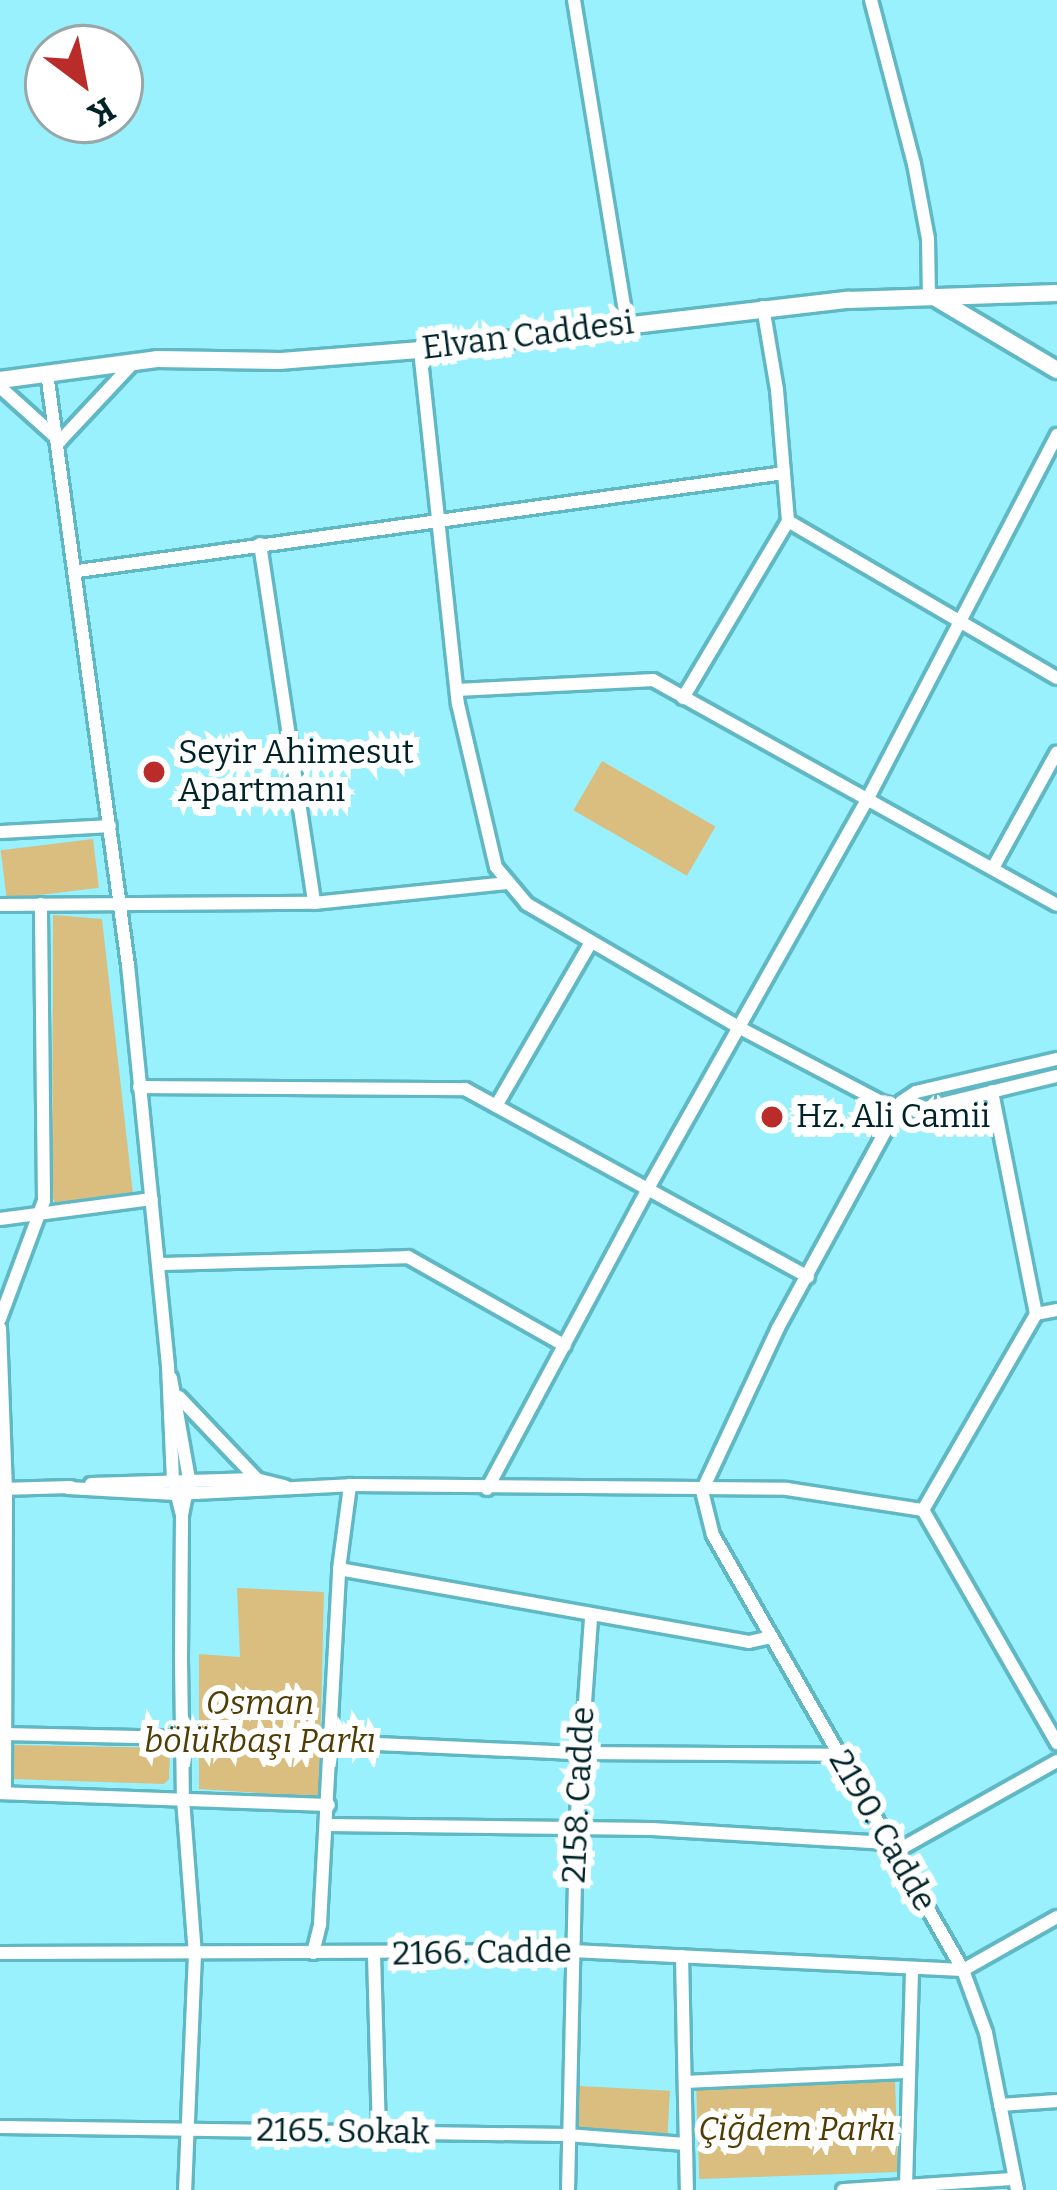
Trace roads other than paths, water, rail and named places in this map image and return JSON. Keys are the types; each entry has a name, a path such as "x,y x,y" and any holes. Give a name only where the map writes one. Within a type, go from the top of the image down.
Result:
{"main road":[{"name":"Elvan Caddesi","path":"0,384 134,362 280,361 420,350 763,308 929,294 1057,292"},
{"path":"929,294 1057,370"}],"street":[{"path":"574,0 627,324"},
{"path":"871,0 914,164 928,239 929,294"},
{"path":"683,698 788,521 763,308"},
{"path":"420,350 436,521 475,788 496,867 526,904 862,1096 901,1102 917,1110 1057,1076"},
{"path":"61,441 134,362"},
{"path":"47,373 61,441 110,826 160,1264 172,1479 182,1494"},
{"path":"0,384 61,441"},
{"path":"487,1489 646,1192 866,802 1057,435"},
{"path":"79,572 784,473"},
{"path":"788,521 960,626 1057,678"},
{"path":"260,544 314,903"},
{"path":"458,690 653,680 1057,905"},
{"path":"993,868 1057,752"},
{"path":"0,832 110,826"},
{"path":"0,905 314,903 509,883"},
{"path":"41,904 46,1186 0,1324 2,1793 329,1805"},
{"path":"496,1106 591,942"},
{"path":"702,1490 760,1363 901,1102 916,1092 1057,1059"},
{"path":"139,1087 447,1086 496,1106 808,1277"},
{"path":"923,1510 1036,1314 992,1090"},
{"path":"0,1219 152,1199"},
{"path":"160,1264 408,1257 565,1346"},
{"path":"1036,1314 1057,1310"},
{"path":"168,1366 189,1479 182,1494 182,1738 195,1954 185,2190"},
{"path":"175,1393 256,1479"},
{"path":"3,1490 172,1479 256,1479 295,1488"},
{"path":"68,1488 182,1494 350,1485 787,1489 923,1510"},
{"path":"313,1953 334,1742 338,1569 350,1485"},
{"name":"2190. Cadde","path":"702,1490 712,1535 963,1970 986,2033 1016,2185"},
{"path":"923,1510 1057,1743"},
{"path":"338,1569 749,1642 770,1637"},
{"name":"2158. Cadde","path":"568,2190 576,1828 591,1617"},
{"path":"3,1734 182,1738"},
{"path":"334,1742 580,1753 838,1755"},
{"path":"327,1825 576,1828 890,1848 1057,1761"},
{"path":"963,1970 1057,1917"},
{"name":"2166. Cadde","path":"0,1953 572,1951 963,1970"},
{"path":"374,1954 379,2132"},
{"path":"682,1956 686,2190"},
{"path":"907,2186 912,1969"},
{"path":"685,2082 910,2072"},
{"path":"1000,2105 1057,2101"},
{"name":"2165. Sokak","path":"0,2126 567,2135 686,2144"},
{"path":"842,2190 1016,2185"}],"place":[{"name":"Seyir Ahimesut Apartmanı","path":"154,772"},
{"name":"Hz. Ali Camii","path":"772,1117"}],"park label":[{"name":"Osman bölükbaşı Parkı","path":"260,1723"},
{"name":"Çiğdem Parkı","path":"797,2130"}]}
